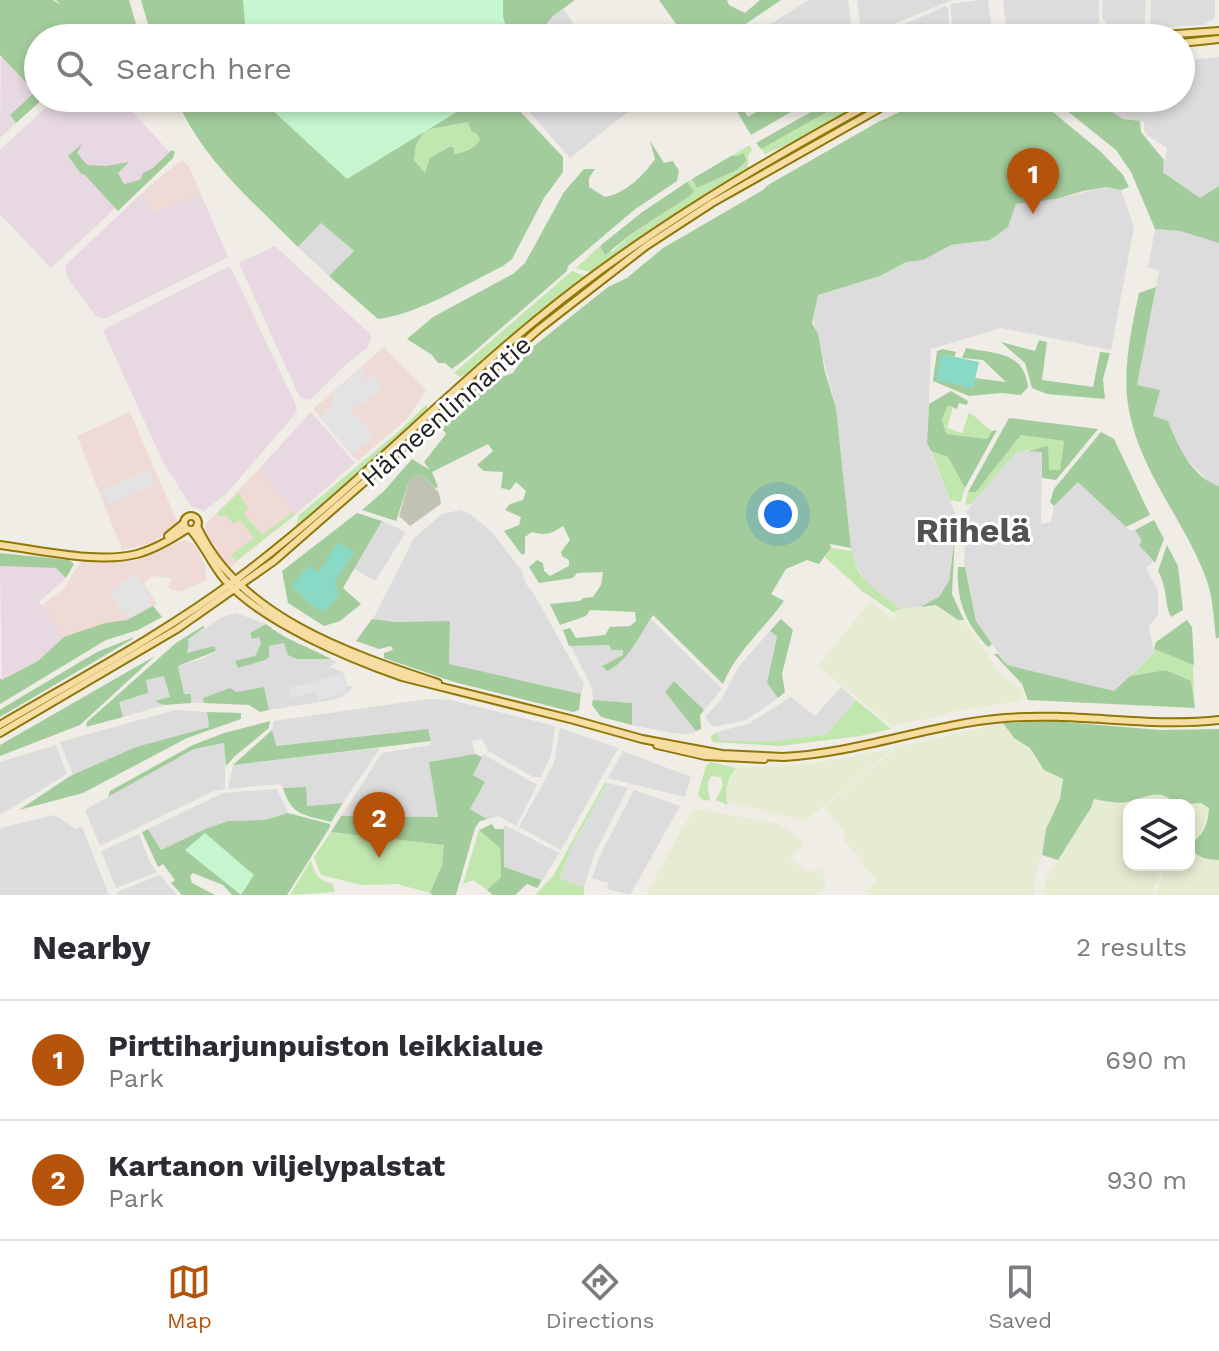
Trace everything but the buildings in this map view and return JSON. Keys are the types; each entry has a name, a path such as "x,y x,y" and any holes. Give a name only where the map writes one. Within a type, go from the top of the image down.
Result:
{"main road":[{"path":"1195,33 1219,31"},
{"path":"1195,42 1219,39"},
{"name":"Hämeenlinnantie","path":"0,725 235,585 505,346 577,287 707,197 856,112"},
{"name":"Hämeenlinnantie","path":"0,733 177,629 308,533 458,397 583,292 646,246 712,203 873,112"},
{"path":"190,527 235,585"},
{"path":"190,527 235,585 276,613 346,650 475,695 642,739 675,751 748,760 784,757 840,751 950,726 1010,717 1050,716 1152,724 1219,720"},
{"path":"139,553 190,527"},
{"path":"0,545 100,557 159,548 183,536 200,543"}],"shaded area":[{"path":"809,0 848,0 851,24 770,24"},
{"path":"857,0 952,0 894,24 860,24"},
{"path":"988,0 991,24 953,24 950,4"},
{"path":"1003,0 1099,0 1097,24 1006,24"},
{"path":"1103,0 1146,0 1145,24 1107,24 1102,17"},
{"path":"1151,0 1215,0 1214,19 1203,25 1150,24"},
{"path":"945,6 948,8 949,24 906,24"},
{"path":"563,8 574,24 546,24"},
{"path":"1,54 24,80 24,102 10,115 16,123 0,138"},
{"path":"1219,57 1219,186 1200,198 1163,171 1167,148 1147,135 1144,122 1123,119 1113,112 1195,112 1195,60"},
{"path":"41,112 133,112 172,155 51,268 0,214 0,150"},
{"path":"529,112 628,112 570,158"},
{"path":"183,161 188,165 201,194 153,213 142,193"},
{"path":"1106,187 1121,190 1134,227 1111,350 1001,328 931,349 927,443 957,518 949,581 939,597 920,607 902,609 868,586 852,558 836,408 812,315 818,295 880,276 906,262 923,260 951,245 990,239 1008,227 1016,204 1056,199"},
{"path":"142,193 153,213 201,194 228,257 101,318 96,316 69,280 65,269"},
{"path":"321,223 354,251 329,276 298,247"},
{"path":"1155,229 1180,231 1219,243 1219,486 1210,483 1180,452 1168,421 1153,416 1137,385 1159,271 1148,267"},
{"path":"275,246 371,338 367,348 311,399 299,396 239,263"},
{"path":"230,266 297,412 226,494 204,511 191,506 163,462 103,330"},
{"path":"384,347 426,391 407,419 359,460 313,409"},
{"path":"941,354 979,362 973,388 936,380"},
{"path":"361,368 365,381 374,375 383,387 361,406 359,404 350,411 377,438 372,438 352,455 320,417 332,403 334,392"},
{"path":"130,412 177,521 176,525 151,543 122,550 77,436"},
{"path":"311,412 355,463 296,514 259,469"},
{"path":"1016,451 1042,451 1041,524 1051,522 1054,506 1078,482 1130,531 1135,530 1142,541 1139,545 1153,562 1146,568 1158,591 1158,615 1149,627 1154,652 1114,691 1007,665 976,621 964,561 967,511"},
{"path":"149,469 155,484 108,505 102,490"},
{"path":"259,469 296,514 229,568 203,533 207,529 205,525"},
{"path":"423,475 439,493 441,504 410,526 399,516 410,479"},
{"path":"460,510 492,532 522,571 526,584 584,684 581,694 448,664 450,621 396,622 373,619 414,538 442,514"},
{"path":"382,521 406,532 375,581 354,569"},
{"path":"184,540 195,545 205,565 207,580 180,592 168,588 172,578 151,576 144,584 157,604 127,620 64,637 41,606 63,589 82,561 134,561"},
{"path":"338,542 354,552 334,583 339,593 331,605 322,611 292,586 308,566 319,572"},
{"path":"0,566 56,568 66,578 39,602 64,637 39,661 2,680"},
{"path":"136,574 152,600 149,602 151,605 129,618 109,590"},
{"path":"869,603 891,618 897,617 894,613 897,609 936,605 958,620 964,620 1001,675 1023,691 1024,697 1018,701 949,712 891,726 818,666"},
{"path":"236,613 266,624 250,633 285,643 297,659 331,659 337,662 329,667 343,672 347,686 353,687 342,697 332,700 269,710 263,687 204,698 204,703 191,703 191,695 184,695 178,666 216,652 214,646 187,654 186,640 223,617"},
{"path":"651,619 722,689 704,710 675,681 665,692 696,731 672,733 632,725 632,703 593,700 592,688 571,646 609,645 623,649 623,655 602,666 607,671 623,659"},
{"path":"770,631 777,635 767,683 778,698 746,720 713,727 705,717 721,700 739,666"},
{"path":"342,674 347,693 318,701 316,691 292,698 289,688"},
{"path":"164,676 171,697 156,701 164,705 123,717 118,702 147,693 146,680"},
{"path":"841,687 856,700 827,734 777,741 718,741 717,732 748,724 791,697 815,716"},
{"path":"428,699 451,700 555,726 551,755 541,777 533,777 488,751 482,739 472,741 475,754 429,762 438,817 341,816 382,753 431,745 428,729 275,746 274,721"},
{"path":"175,710 207,712 209,727 136,747 73,775 60,742"},
{"path":"1003,723 1014,738 1030,748 1044,770 1063,778 1060,799 1046,829 1035,876 1034,895 869,895 867,889 878,881 865,869 860,858 844,840 844,831 824,807 898,747"},
{"path":"560,728 618,748 561,850 519,827 554,763"},
{"path":"225,743 225,789 214,791 100,846 85,810 194,749"},
{"path":"56,745 67,774 0,815 0,762"},
{"path":"380,748 343,803 307,806 305,787 283,788 281,784 228,789 233,765"},
{"path":"894,748 805,821 729,802 725,797 732,771 736,768 811,764"},
{"path":"623,751 691,777 685,797 608,778"},
{"path":"483,754 537,785 516,826 499,816 487,819 470,809 485,782 473,775"},
{"path":"607,783 628,788 594,855 584,887 560,880 570,850"},
{"path":"277,789 288,813 265,820 228,821 161,850 148,829 223,793"},
{"path":"634,790 680,806 630,895 607,889 608,883 592,878 601,853"},
{"path":"1156,793 1171,799 1137,799"},
{"path":"1094,798 1110,803 1123,802 1123,871 1161,871 1152,895 1043,895 1046,878 1091,809"},
{"path":"1201,803 1209,808 1196,854 1219,860 1219,895 1155,895 1164,871 1195,871 1195,804"},
{"path":"698,809 775,823 790,831 804,842 791,859 807,872 822,869 826,884 818,895 646,895 691,813"},
{"path":"54,815 76,829 82,827 109,895 0,895 0,828"},
{"path":"504,825 559,853 543,880 504,867"},
{"path":"139,834 157,872 116,888 101,851"},
{"path":"160,875 177,895 118,895 117,892"}],"green space":[{"path":"0,0 53,0 61,5 56,0 129,0 136,24 24,24 24,80 0,55"},
{"path":"141,0 575,0 546,24 148,24"},
{"path":"243,0 503,0 505,24 245,24"},
{"path":"659,0 727,0 729,5 745,13 760,0 781,0 746,24 676,24"},
{"path":"24,102 24,112 28,112 16,123 10,115"},
{"path":"183,112 521,112 563,157 563,172 544,198 512,259 426,305 378,319 329,276 354,251 321,223 298,247 229,178 199,140","holes":["468,122 472,132 480,139 475,145 454,154 454,148 450,146 430,158 425,173 414,160 416,145 425,130"]},
{"path":"274,112 457,112 347,179"},
{"path":"737,112 745,112 748,117 756,112 791,112 751,135"},
{"path":"811,112 827,112 761,149 756,143"},
{"path":"827,112 847,112 791,143 765,154 761,149"},
{"path":"900,112 1053,112 1100,151 1123,175 1129,187 1121,190 1106,187 1056,199 1016,204 1008,227 990,240 951,245 923,260 906,262 880,276 818,295 812,323 818,334 836,408 851,548 830,544 831,548 819,564 807,560 786,569 771,594 784,601 743,651 723,684 653,615 628,654 607,671 602,666 623,655 623,650 612,650 609,645 569,646 563,630 570,628 576,638 605,635 610,627 630,626 636,621 635,612 590,610 586,616 560,625 550,604 593,597 601,585 603,572 577,573 573,578 539,583 529,567 537,560 543,563 544,571 550,576 569,566 569,560 561,552 570,540 563,526 548,534 532,532 525,537 525,553 522,555 504,531 519,525 521,517 505,510 510,504 523,500 526,491 516,482 510,490 501,488 503,472 484,471 477,465 493,451 488,444 432,472 438,487 435,488 423,475 410,479 396,521 362,510 384,491 412,459 430,470 424,462 446,434 442,428 492,380 513,373 529,350 608,287 627,278 663,248"},
{"path":"1068,112 1113,112 1123,119 1140,121 1141,132 1164,160 1163,172 1200,198 1219,186 1219,243 1180,231 1155,229 1131,172 1116,150"},
{"path":"468,122 480,139 478,142 469,150 453,154 454,148 449,146 430,158 425,173 414,160 416,145 425,130"},
{"path":"650,141 664,163 673,161 679,171 677,181 634,210 469,356 452,369 445,363 438,363 432,355 407,339 433,317 513,274 525,263 564,192 584,169 595,169 589,178 589,187 605,197 633,183 655,159"},
{"path":"82,144 77,153 87,165 129,162 118,173 124,184 140,180 143,173 172,150 175,152 173,158 118,211 82,175 68,156"},
{"path":"750,145 752,150 748,156 748,169 679,211 590,272 576,268 600,246 604,253 613,251 634,232 690,196 693,191 687,182 692,179 697,188 737,170 741,164 738,156 731,156"},
{"path":"744,153 746,161 737,170 697,188 692,179 731,156"},
{"path":"687,182 694,191 690,196 605,255 600,246"},
{"path":"572,271 585,276 471,371 460,377 454,373"},
{"path":"1156,287 1137,385 1160,390 1153,416 1168,421 1193,468 1209,482 1219,486 1219,637 1216,639 1208,584 1199,560 1150,471 1132,423 1127,397 1131,331 1139,293"},
{"path":"1039,340 1047,342 1042,380 1093,387 1100,352 1110,353 1103,379 1105,399 1047,394 1032,388 1025,363 1001,342 1035,351"},
{"path":"966,348 997,353 1014,360 1021,367 1028,387 1021,395 969,396 933,381 937,351 943,349 956,352 954,357 941,354 973,388 975,378 1006,382 983,360 962,358"},
{"path":"951,391 968,401 967,405 959,403 957,409 948,405 942,420 946,434 987,439 992,431 997,430 965,488 948,457 931,451 927,443 929,404"},
{"path":"427,404 428,411 308,519 296,526 299,515"},
{"path":"948,404 953,407 947,428 962,433 969,413 992,431 987,439 945,434 942,420"},
{"path":"1009,418 1098,429 1056,480 1042,478 1042,452 1028,451 1048,446 1049,470 1060,470 1064,441 1021,435 976,492 968,492"},
{"path":"1101,432 1114,439 1150,515 1126,527 1078,482 1054,506 1050,502 1054,489"},
{"path":"1021,435 1064,441 1060,470 1049,470 1047,447 1016,452 972,504 965,505 968,492 976,492"},
{"path":"931,451 948,457 965,488 961,502 950,500"},
{"path":"239,493 248,509 244,514 262,535 293,512 296,514 236,561 231,555 254,538 240,520 234,524 225,515 218,516 217,513"},
{"path":"357,513 382,521 343,588 361,604 340,621 324,626 288,603 282,571"},
{"path":"1154,520 1164,539 1155,563 1139,545 1142,541 1135,530"},
{"path":"955,535 952,594 964,620 958,620 936,605 920,607 939,597 949,581"},
{"path":"1167,545 1178,566 1183,610 1171,617 1158,571"},
{"path":"831,548 852,551 863,578 902,609 894,613 862,591 825,557"},
{"path":"0,553 69,560 74,564 66,578 56,568 0,566"},
{"path":"958,567 965,567 976,621 992,644 988,647 973,629 964,610"},
{"path":"153,606 162,617 138,630 106,640 0,704 0,678 2,680 38,661 64,637 105,623 127,620"},
{"path":"372,619 450,621 449,664 581,694 579,710 573,712 454,682 384,658 384,653 393,650 391,646 379,649 356,641"},
{"path":"781,619 793,630 782,674 785,692 778,698 767,683 777,636 770,631"},
{"path":"1187,620 1192,627 1194,665 1154,649 1156,642"},
{"path":"266,624 331,659 297,659 288,655 284,643 269,646 269,657 265,660 238,668 235,661 255,656 261,644 259,637 252,639 250,633"},
{"path":"203,626 187,640 187,653 214,646 216,651 178,666 184,694 191,694 191,703 164,705 155,701 170,697 164,676 146,680 148,693 119,702 123,717 86,727 87,722 176,643"},
{"path":"134,637 0,717 0,710 6,706 97,652"},
{"path":"1154,649 1193,664 1194,705 1191,681 1166,670 1130,676 1154,653"},
{"path":"994,654 998,654 1007,665 1114,691 1130,676 1166,670 1191,681 1195,708 1028,700 1022,684"},
{"path":"155,656 80,725 0,756 0,745"},
{"path":"674,681 704,710 700,715 701,729 696,731 665,692"},
{"path":"264,687 269,710 260,712 249,705 204,703 203,698 230,688 236,692"},
{"path":"593,700 632,703 632,725 601,717 592,705"},
{"path":"856,700 891,729 780,746 712,742 711,736 717,732 719,741 777,741 827,734"},
{"path":"207,712 241,713 241,719 187,738 83,793 19,810 70,776 136,747 209,727"},
{"path":"270,721 269,728 226,766 224,743 194,749 108,797 110,791 193,745"},
{"path":"1052,721 1160,730 1219,729 1219,860 1207,859 1195,853 1195,840 1205,827 1209,808 1195,803 1195,799 1170,799 1159,795 1123,799 1123,803 1094,799 1058,860 1042,855 1046,829 1060,799 1063,779 1044,770 1030,748 1014,738 1003,723"},
{"path":"428,729 431,741 233,765 272,730 276,746"},
{"path":"475,754 482,757 473,775 485,782 470,809 487,819 480,821 475,828 456,895 430,893 442,865 444,845 331,832 341,816 438,817 429,762"},
{"path":"711,762 736,768 727,786 728,805 716,800 723,785 721,777 712,776 708,781 708,801 698,794 706,766"},
{"path":"605,782 570,850 560,879 584,887 584,895 535,895 553,876"},
{"path":"306,787 307,806 343,803 331,822 300,813 290,804 283,788"},
{"path":"288,813 330,824 330,827 287,895 232,895 223,885 193,873 190,876 192,883 215,895 182,895 171,883 175,880 163,864 158,867 142,832 148,829 161,850 228,821 265,820"},
{"path":"492,824 495,829 504,829 504,867 542,880 537,888 527,884 515,895 493,895 487,890 501,877 500,848 479,830"},
{"path":"479,830 500,848 501,877 487,890 473,880 463,884"},
{"path":"331,832 445,845 442,865 430,893 397,884 362,885 321,875 314,857"},
{"path":"205,833 254,875 241,895 185,850"},
{"path":"311,860 318,876 333,884 335,892 290,895"}],"place":[{"name":"Pirttiharjunpuiston leikkialue","path":"1033,214"},
{"name":"Kartanon viljelypalstat","path":"379,858"}],"district":[{"name":"Riihelä","path":"973,530"}]}
